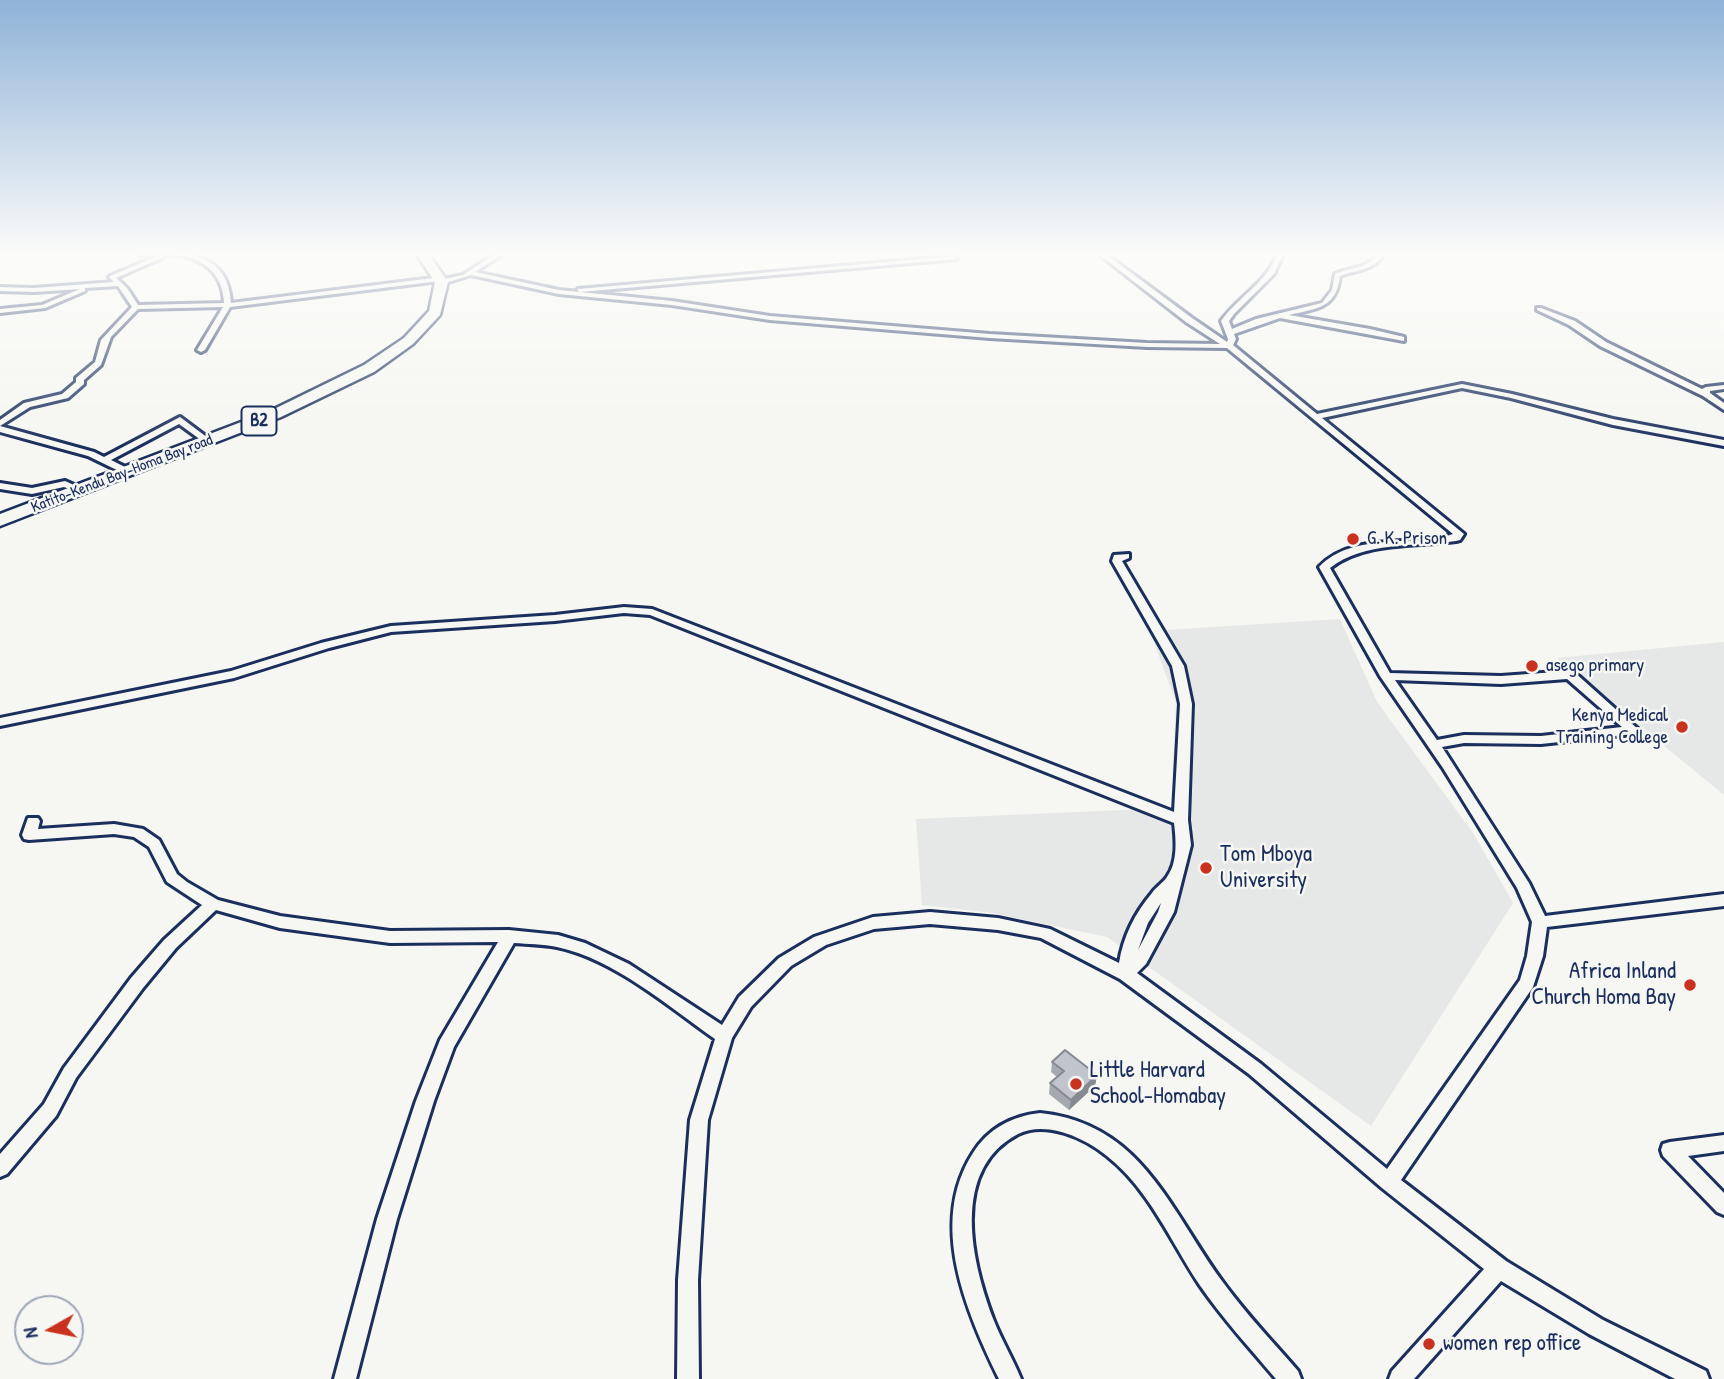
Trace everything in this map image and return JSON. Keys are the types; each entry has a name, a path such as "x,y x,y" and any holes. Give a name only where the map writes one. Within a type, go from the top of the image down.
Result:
{"highway":[{"name":"Katito-Kendu Bay-Homa Bay road","path":"0,520 316,398 371,369 394,353 431,316"}],"street":[{"path":"0,424 31,403 69,393 81,382 79,380 82,376 96,367 102,358 102,346 106,338 127,316"},
{"path":"201,350 221,316"},
{"path":"765,316 990,336 1228,346 1232,343 1225,321 1227,316"},
{"path":"1184,316 1228,346 1459,534 1456,538 1436,542 1344,551 1324,567 1386,676 1524,887 1540,922 1535,956 1527,982 1389,1182"},
{"path":"1229,333 1273,316"},
{"path":"1285,316 1401,339"},
{"path":"1556,316 1572,323 1603,344 1706,394 1724,407"},
{"path":"1315,417 1462,386 1489,390 1614,422 1724,443"},
{"path":"1706,394 1706,390 1724,387"},
{"path":"104,460 180,420 208,441"},
{"path":"0,429 104,460 128,472"},
{"path":"0,486 32,491 65,484 80,490"},
{"path":"1125,556 1118,557 1117,561 1178,666 1184,690 1181,820 1184,845 1166,912 1140,960 1126,974"},
{"path":"0,722 234,674 337,642 391,629 555,618 624,610 652,612 1181,820"},
{"path":"1386,676 1501,680 1570,675 1633,730 1541,740 1464,738 1433,745"},
{"path":"33,821 29,835 114,829 138,833 154,844 172,878 213,904 280,922 379,936 509,936 558,941 588,952 629,973 724,1036"},
{"path":"1540,922 1724,900"},
{"path":"0,1168 50,1110 70,1073 137,983 170,944 213,904"},
{"path":"688,1379 688,1280 699,1120 724,1036 745,1002 785,962 820,941 873,923 930,918 998,924 1044,933 1126,974 1255,1069 1389,1182 1499,1268 1595,1327 1698,1379"},
{"path":"345,1379 366,1290 440,1060 465,1009 495,965 509,936"},
{"path":"1010,1379 979,1308 966,1261 961,1220 969,1174 989,1146 1016,1126 1034,1122 1056,1124 1086,1133 1113,1149 1130,1166 1165,1212 1208,1278 1290,1379"},
{"path":"1724,1143 1670,1150 1724,1206"},
{"path":"1400,1379 1499,1268"}],"shaded area":[{"name":"Tom Mboya University","path":"1340,619 1377,702 1473,833 1513,903 1371,1126 1107,937 993,913 922,905 916,819 1171,808 1176,703 1150,631"},
{"name":"Kenya Medical Training College","path":"1724,642 1724,795 1557,658"}],"building":[{"path":"1065,1050 1097,1075 1071,1100 1050,1083 1064,1071 1052,1062"}],"place":[{"name":"G. K. Prison","path":"1353,539"},
{"name":"asego primary","path":"1532,666"},
{"name":"Kenya Medical Training College","path":"1682,727"},
{"name":"Tom Mboya University","path":"1206,868"},
{"name":"Africa Inland Church Homa Bay","path":"1690,985"},
{"name":"Little Harvard School-Homabay","path":"1076,1084"},
{"name":"women rep office","path":"1429,1344"}]}
